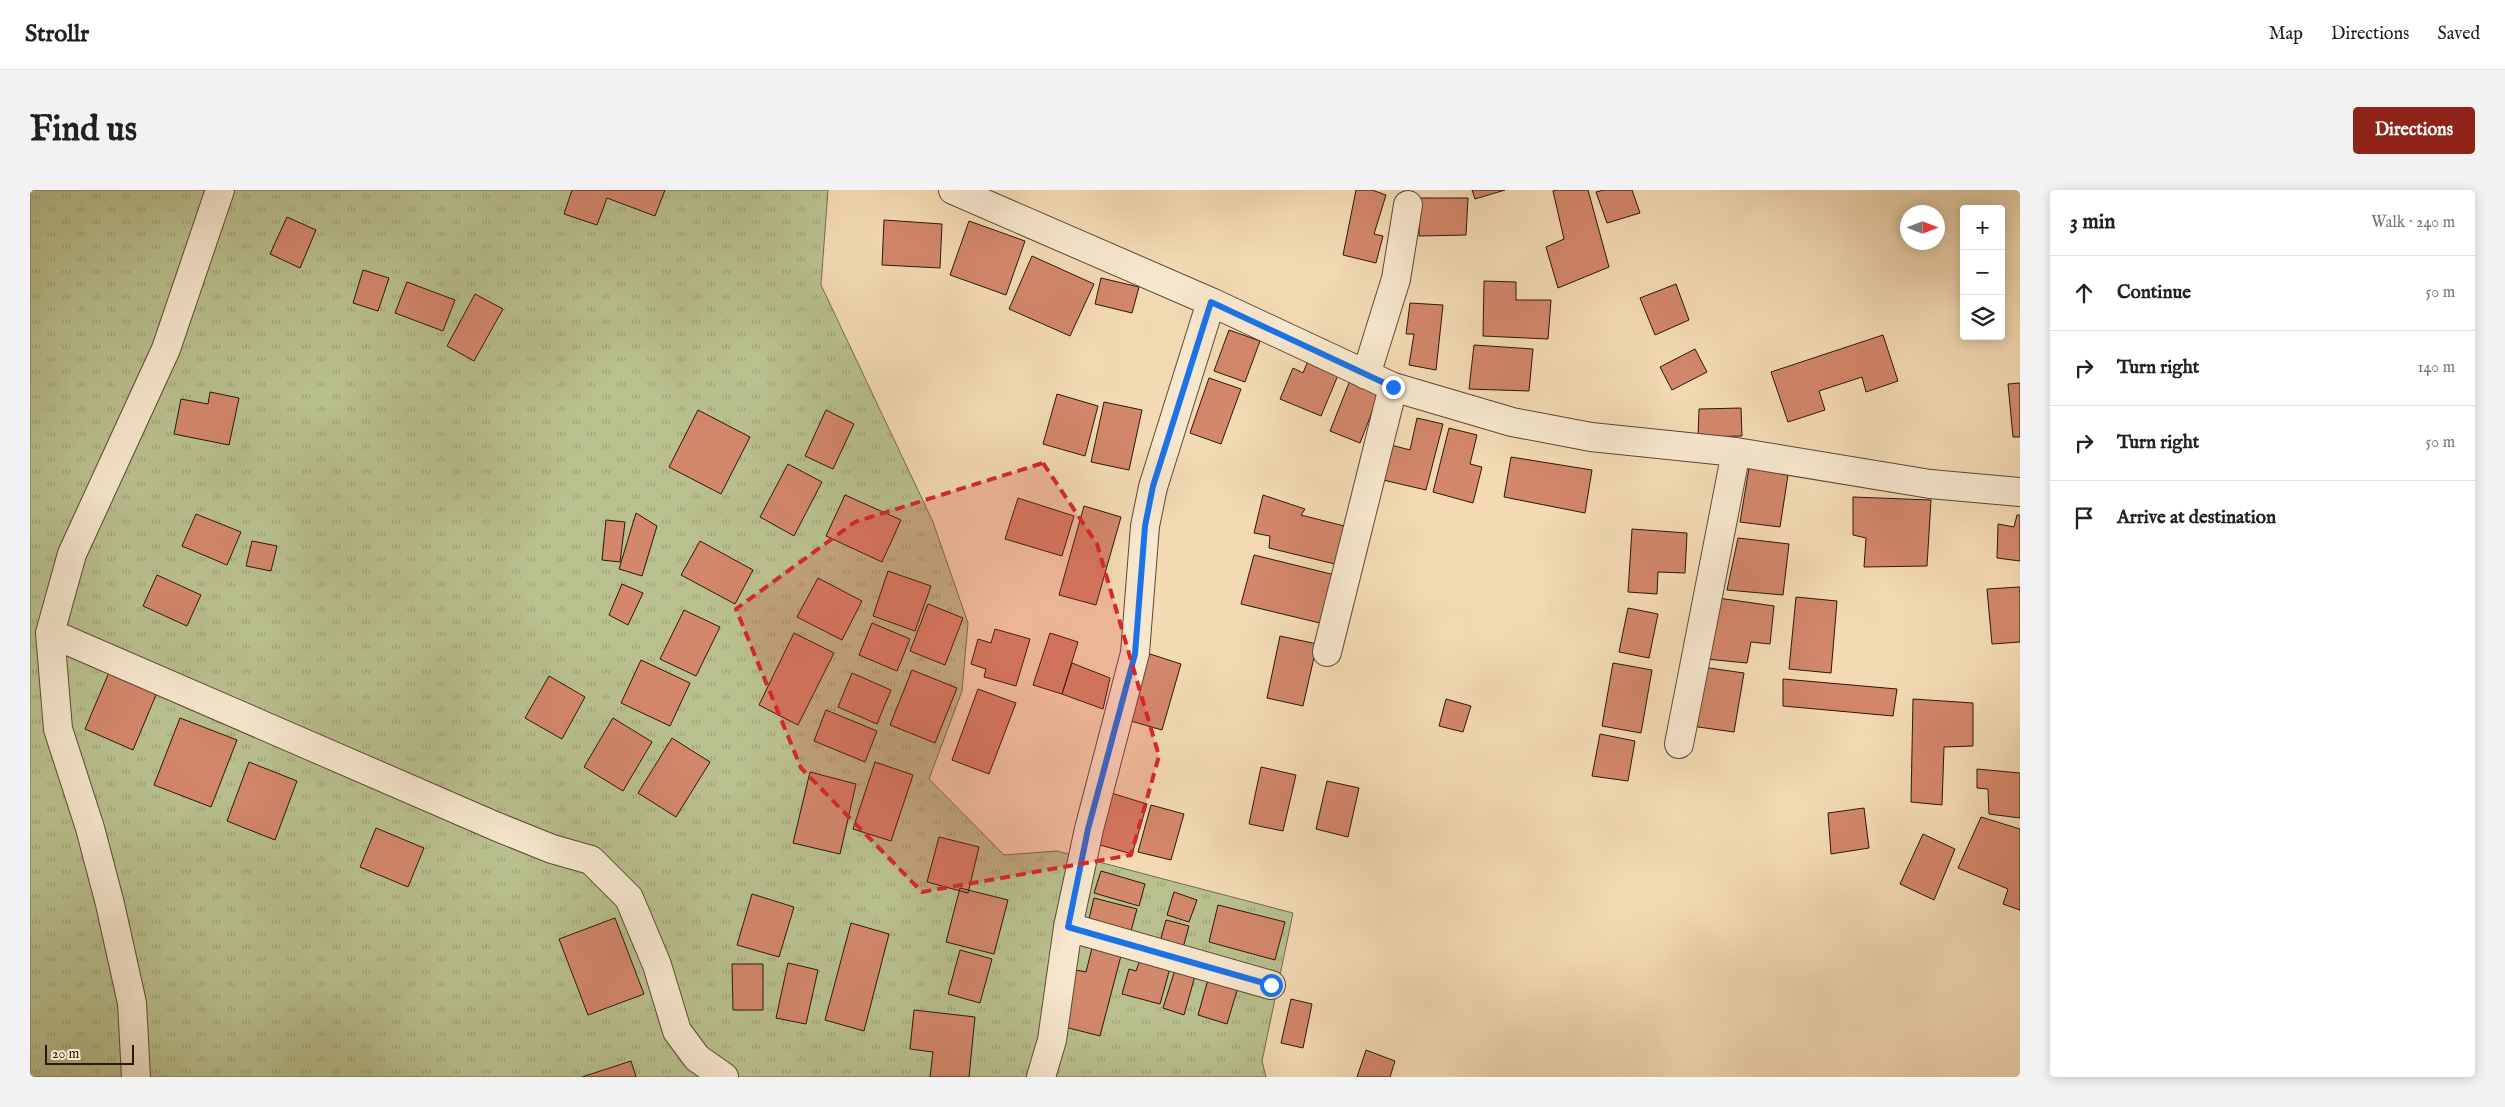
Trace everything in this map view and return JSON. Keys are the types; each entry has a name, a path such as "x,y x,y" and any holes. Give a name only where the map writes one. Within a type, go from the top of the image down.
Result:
{"street":[{"path":"136,1077 132,1002 110,904 90,828 58,729 50,633 72,554 166,349 220,190"},
{"path":"953,190 1211,302 1393,387 1512,422 1591,438 1736,452 1930,484 2020,492"},
{"path":"1366,375 1396,279 1408,205"},
{"path":"1042,1077 1052,1040 1068,927 1088,829 1135,654 1145,526 1153,486 1211,302"},
{"path":"1326,652 1393,387"},
{"path":"1679,744 1736,452"},
{"path":"50,633 494,826 552,849 591,860 629,898 657,965 677,1032 697,1058 724,1077"},
{"path":"1068,927 1271,985"}],"highlighted area":[{"path":"1043,463 1097,544 1159,756 1131,855 922,892 801,768 736,609 855,522"}],"green space":[{"path":"30,190 828,190 821,285 933,522 968,623 962,691 929,779 1004,855 1057,851 1293,913 1262,1061 1266,1077 30,1077"}],"building":[{"path":"572,190 665,190 655,216 607,198 597,225 564,214"},
{"path":"1356,190 1372,190 1386,195 1374,234 1383,236 1376,263 1343,255"},
{"path":"1472,190 1505,190 1475,199"},
{"path":"1588,190 1609,267 1558,288 1546,247 1564,239 1553,191"},
{"path":"1604,190 1632,190 1640,213 1607,223 1596,192"},
{"path":"1419,198 1468,198 1466,235 1419,236"},
{"path":"287,217 316,230 300,268 270,254"},
{"path":"884,220 942,224 940,268 882,265"},
{"path":"969,221 1025,241 1006,295 950,275"},
{"path":"1032,256 1094,284 1070,336 1009,309"},
{"path":"363,270 389,278 378,311 353,303"},
{"path":"1101,278 1139,287 1132,313 1095,304"},
{"path":"1484,281 1516,282 1516,300 1551,300 1548,339 1483,336"},
{"path":"407,282 455,300 443,331 395,313"},
{"path":"1676,284 1689,320 1655,335 1640,298"},
{"path":"475,294 503,309 474,361 447,346"},
{"path":"1410,303 1443,305 1436,370 1409,365 1414,334 1406,334"},
{"path":"1229,330 1260,341 1245,382 1214,371"},
{"path":"1883,335 1898,381 1866,392 1862,377 1819,391 1825,410 1788,422 1771,372"},
{"path":"1474,345 1533,349 1529,391 1469,389"},
{"path":"1695,349 1707,372 1672,390 1660,367"},
{"path":"1310,356 1341,368 1321,416 1280,399 1293,368 1303,373"},
{"path":"1209,378 1241,389 1221,444 1190,433"},
{"path":"1351,378 1381,389 1360,443 1330,431"},
{"path":"2020,383 2020,437 2013,437 2008,384"},
{"path":"210,392 239,398 229,445 174,434 181,399 208,404"},
{"path":"1057,394 1098,406 1085,456 1043,444"},
{"path":"1104,402 1142,410 1129,470 1091,462"},
{"path":"1741,408 1742,436 1698,437 1699,409"},
{"path":"698,410 750,437 721,494 669,467"},
{"path":"826,410 854,424 833,469 805,456"},
{"path":"1417,418 1443,424 1426,490 1383,480 1391,445 1410,450"},
{"path":"1449,428 1477,435 1470,464 1482,467 1473,503 1433,492"},
{"path":"1511,457 1592,470 1585,513 1504,497"},
{"path":"788,464 822,482 794,536 760,517"},
{"path":"1749,468 1788,475 1780,527 1740,522"},
{"path":"845,495 901,520 882,562 826,536"},
{"path":"1263,495 1305,509 1301,515 1348,527 1339,565 1269,548 1270,536 1254,533"},
{"path":"1853,497 1931,500 1927,566 1864,567 1866,538 1853,535"},
{"path":"1018,498 1074,516 1062,556 1005,539"},
{"path":"1084,506 1121,517 1096,605 1059,595"},
{"path":"636,513 657,526 642,576 619,569"},
{"path":"196,514 241,532 227,565 182,546"},
{"path":"2017,515 2020,515 2020,561 1997,558 1998,524 2014,527"},
{"path":"606,520 625,522 620,562 602,560"},
{"path":"1632,529 1687,533 1685,573 1658,572 1657,594 1628,592"},
{"path":"1738,538 1789,544 1783,595 1727,590"},
{"path":"252,541 277,546 271,571 246,566"},
{"path":"700,541 753,570 735,604 681,575"},
{"path":"1254,555 1335,575 1324,624 1241,604"},
{"path":"888,571 931,586 915,631 873,616"},
{"path":"157,575 201,595 187,626 143,606"},
{"path":"818,578 862,601 842,640 797,617"},
{"path":"622,584 643,593 628,625 609,615"},
{"path":"2020,587 2020,642 1992,644 1987,589"},
{"path":"1796,597 1837,601 1831,673 1789,669"},
{"path":"1718,598 1774,606 1770,644 1751,642 1747,663 1706,659"},
{"path":"928,604 963,618 945,665 910,651"},
{"path":"1628,608 1658,614 1649,658 1619,652"},
{"path":"684,610 720,627 696,676 660,659"},
{"path":"872,623 910,639 897,671 859,655"},
{"path":"995,629 1030,639 1016,686 984,677 986,669 971,664 978,639 991,643"},
{"path":"794,633 834,653 798,725 759,705"},
{"path":"1050,633 1078,642 1062,694 1033,685"},
{"path":"1280,636 1317,644 1303,706 1267,698"},
{"path":"1147,653 1181,664 1162,730 1127,720"},
{"path":"641,660 690,683 670,726 621,703"},
{"path":"1072,663 1110,678 1103,709 1062,694"},
{"path":"1613,663 1652,670 1641,733 1602,726"},
{"path":"1702,667 1744,673 1734,732 1691,726"},
{"path":"110,670 158,690 133,750 85,729"},
{"path":"912,670 957,688 935,743 890,725"},
{"path":"852,673 891,690 877,724 838,707"},
{"path":"549,676 585,697 562,739 525,718"},
{"path":"1783,679 1897,689 1893,716 1783,706"},
{"path":"978,689 1016,703 989,774 952,760"},
{"path":"1446,699 1471,706 1463,732 1439,726"},
{"path":"1913,699 1973,703 1973,746 1944,747 1942,805 1911,802"},
{"path":"826,710 877,731 865,762 814,741"},
{"path":"180,718 237,740 211,807 154,785"},
{"path":"613,718 652,742 623,791 584,767"},
{"path":"1600,734 1635,741 1628,781 1592,776"},
{"path":"672,738 710,762 676,817 638,793"},
{"path":"249,762 297,781 275,840 227,821"},
{"path":"875,762 913,775 891,841 853,829"},
{"path":"1261,767 1296,775 1283,831 1249,824"},
{"path":"1977,769 2020,773 2020,818 1989,814 1988,789 1977,788"},
{"path":"810,772 856,784 840,854 793,843"},
{"path":"1327,781 1359,788 1348,837 1316,829"},
{"path":"1108,792 1147,804 1132,854 1093,843"},
{"path":"1151,805 1184,814 1171,860 1138,852"},
{"path":"1864,808 1869,848 1831,854 1828,813"},
{"path":"1981,817 2020,829 2020,910 2003,904 2008,889 1958,868"},
{"path":"376,828 424,848 408,887 360,867"},
{"path":"1923,834 1955,849 1934,900 1900,884"},
{"path":"939,837 979,847 968,893 927,882"},
{"path":"1101,871 1145,884 1139,906 1094,893"},
{"path":"960,888 1008,900 994,954 946,942"},
{"path":"1174,892 1197,900 1189,922 1167,915"},
{"path":"752,894 794,907 779,957 737,945"},
{"path":"1094,898 1137,909 1129,938 1087,927"},
{"path":"1218,905 1285,922 1275,960 1209,942"},
{"path":"615,918 644,994 588,1015 559,939"},
{"path":"1166,920 1189,926 1181,955 1158,949"},
{"path":"851,923 889,934 864,1031 825,1020"},
{"path":"1094,940 1123,948 1100,1036 1061,1026 1076,970 1086,972"},
{"path":"960,950 992,959 980,1003 948,994"},
{"path":"1140,960 1170,968 1160,1004 1122,994 1129,969 1136,971"},
{"path":"788,963 818,970 806,1024 776,1018"},
{"path":"732,964 763,964 763,1010 733,1010"},
{"path":"1175,970 1195,976 1184,1015 1163,1008"},
{"path":"1209,976 1239,984 1227,1024 1198,1015"},
{"path":"1291,999 1312,1004 1303,1048 1281,1043"},
{"path":"914,1010 975,1017 969,1077 930,1077 933,1052 910,1049"},
{"path":"1366,1050 1395,1061 1390,1077 1357,1077"},
{"path":"631,1061 636,1077 582,1077"}],"route":[{"path":"1271,985 1068,927 1088,829 1135,654 1145,526 1153,486 1211,302 1307,349 1393,387"}]}
